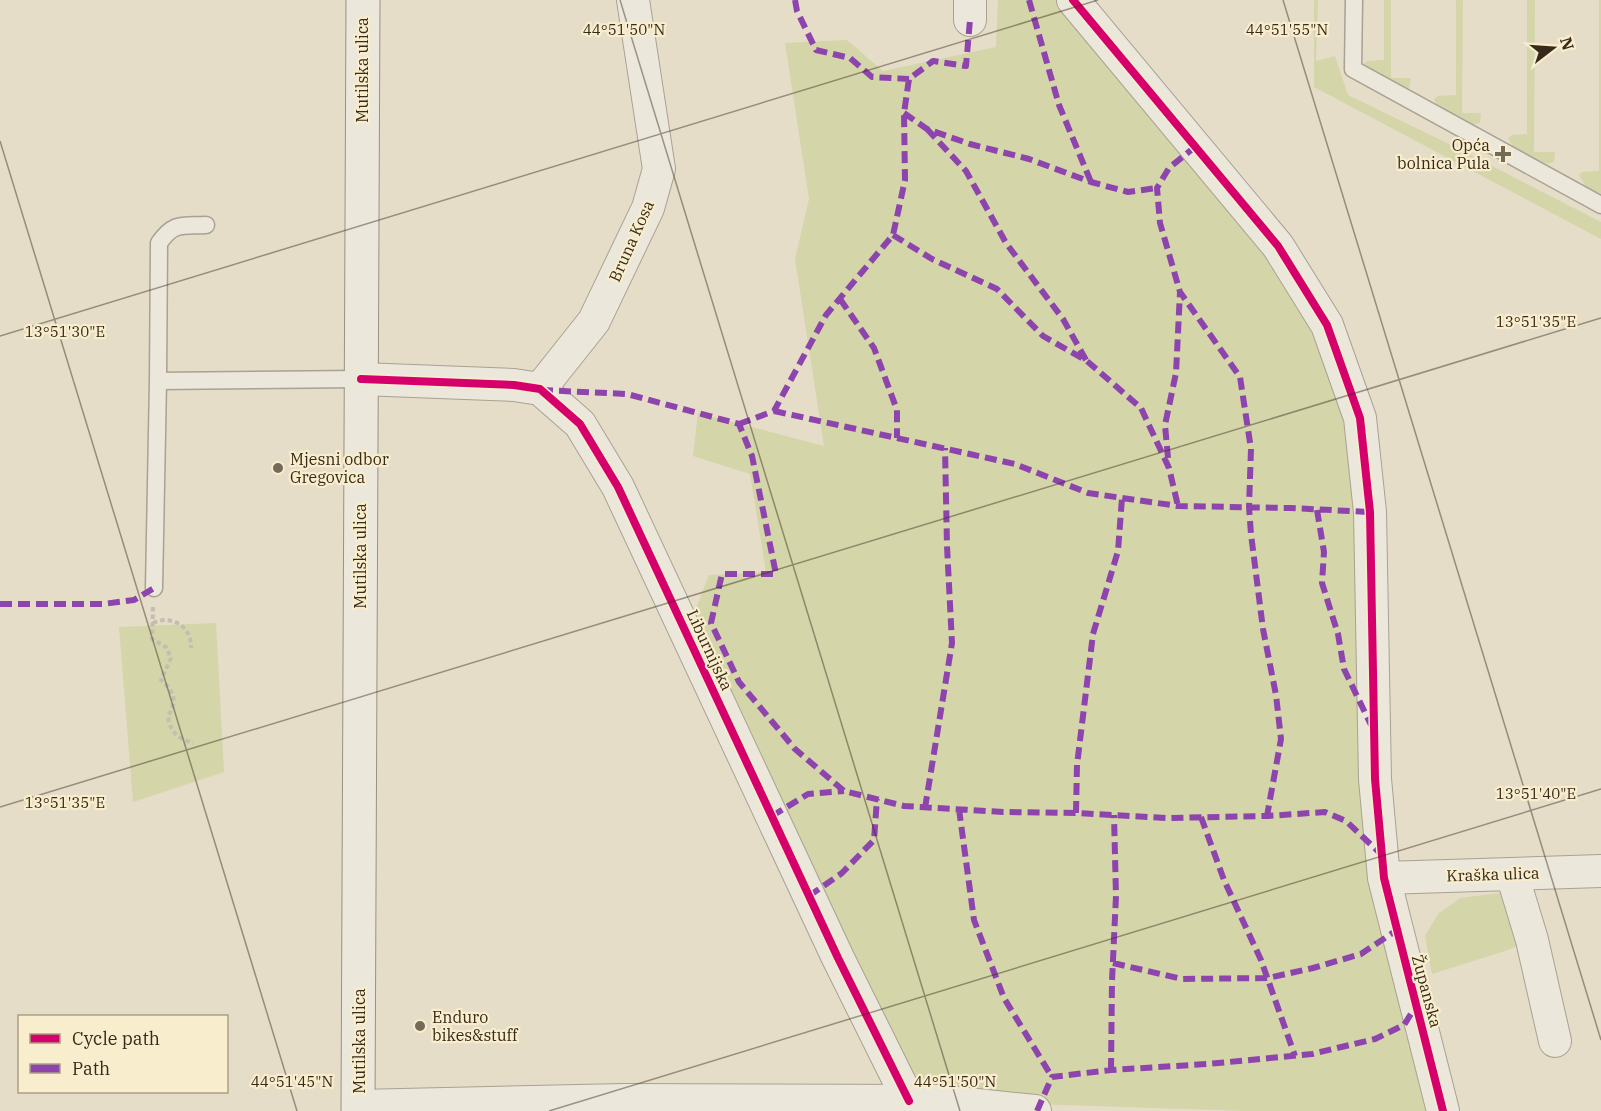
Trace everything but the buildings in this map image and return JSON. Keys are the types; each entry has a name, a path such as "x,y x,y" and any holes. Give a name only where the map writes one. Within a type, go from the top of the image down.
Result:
{"main road":[{"name":"Mutilska ulica","path":"358,1109 363,0"}],"street":[{"name":"Bruna Kosa","path":"540,389 594,321 648,208 659,168 633,0"},
{"name":"Županska","path":"1073,0 1278,246 1327,325 1360,418 1370,512 1375,780 1384,878 1438,1110"},
{"path":"361,379 514,385 540,389"},
{"name":"Liburnijska","path":"540,389 580,424 618,487 838,958 931,1104"},
{"name":"Kraška ulica","path":"1384,878 1601,871"},
{"path":"1512,874 1532,940 1555,1041"},
{"path":"358,1109 931,1104 1035,1111"}],"lane":[{"path":"1354,0 1353,69 1601,206"},
{"path":"154,588 159,243 169,229 178,226 206,225"},
{"path":"158,381 361,379"}],"path":[{"path":"154,588 152,639 166,647 171,658 161,680 171,689 173,695 173,707 168,716 170,727 177,736 193,742"},
{"path":"152,623 165,620 182,625 192,639 191,648"}],"green space":[{"path":"998,0 1069,0 1278,246 1360,418 1384,878 1406,1037 1425,1038 1428,1111 1246,1111 939,1101 907,1066 694,613 709,575 766,572 750,474 693,456 698,413 824,446 795,259 809,199 785,43 847,40 883,71 996,47"},
{"path":"1314,0 1318,0 1316,61 1335,56 1348,95 1601,222 1601,239 1314,87"},
{"path":"1384,0 1391,0 1391,78 1411,78 1409,88 1404,90 1365,68 1363,64 1367,61 1384,60"},
{"path":"1456,0 1463,0 1462,113 1481,113 1480,123 1469,125 1437,107 1434,99 1438,96 1456,95"},
{"path":"1527,0 1535,0 1534,152 1555,152 1554,162 1548,163 1528,158 1515,148 1508,138 1512,135 1527,134"},
{"path":"1599,0 1601,0 1601,194 1586,187 1579,175 1582,172 1599,171"},
{"path":"216,623 224,772 133,802 119,627"},
{"path":"1517,891 1532,940 1432,974 1425,936 1438,914 1460,898"}],"marked path":[{"path":"795,0 797,11 816,50 850,58 872,77 909,79"},
{"path":"1029,0 1059,105 1091,182"},
{"path":"739,424 774,411 826,315 893,235 905,180 904,113 909,79 933,61 966,66 970,20"},
{"path":"904,113 927,129 970,144 1029,159 1091,182 1128,192 1157,188"},
{"path":"927,129 966,171 1006,243 1063,319 1086,360"},
{"path":"1196,146 1169,168 1157,188 1160,223 1180,292 1240,377 1251,449 1249,507 1251,534 1263,629 1276,695 1281,739 1267,816"},
{"path":"893,235 932,259 997,289 1043,336 1087,361 1141,408 1169,468 1178,506"},
{"path":"1168,458 1165,425 1176,373 1180,292"},
{"path":"840,299 874,348 897,410 897,438"},
{"path":"541,390 627,394 739,424 752,456 776,574 722,574 711,623 739,682 795,749 844,791 904,806 1003,812 1167,818 1325,812 1346,821 1382,855"},
{"path":"774,411 1015,464 1088,493 1178,506 1370,512"},
{"path":"925,808 952,643 945,448"},
{"path":"1076,813 1077,765 1093,634 1118,551 1122,498"},
{"path":"1317,510 1324,552 1322,583 1338,634 1344,669 1371,725"},
{"path":"0,604 103,604 134,600 154,588"},
{"path":"772,816 808,794 844,791"},
{"path":"809,896 842,873 874,840 877,799"},
{"path":"959,809 974,920 1004,998 1052,1077"},
{"path":"1111,1070 1116,896 1114,815"},
{"path":"1201,817 1224,880 1261,960 1295,1056"},
{"path":"1113,963 1182,979 1268,978 1361,954 1397,930"},
{"path":"1037,1111 1052,1077 1312,1054 1375,1039 1404,1025 1416,1006"}],"cycle path":[{"path":"1073,0 1278,246 1327,325 1360,418 1370,512 1375,779 1384,878 1443,1111"},
{"path":"361,379 514,385 540,389 580,424 618,487 838,958 909,1101"}],"place":[{"name":"Opća bolnica Pula","path":"1503,154"},
{"name":"Mjesni odbor Gregovica","path":"278,468"},
{"name":"Enduro bikes&stuff","path":"420,1026"}]}
